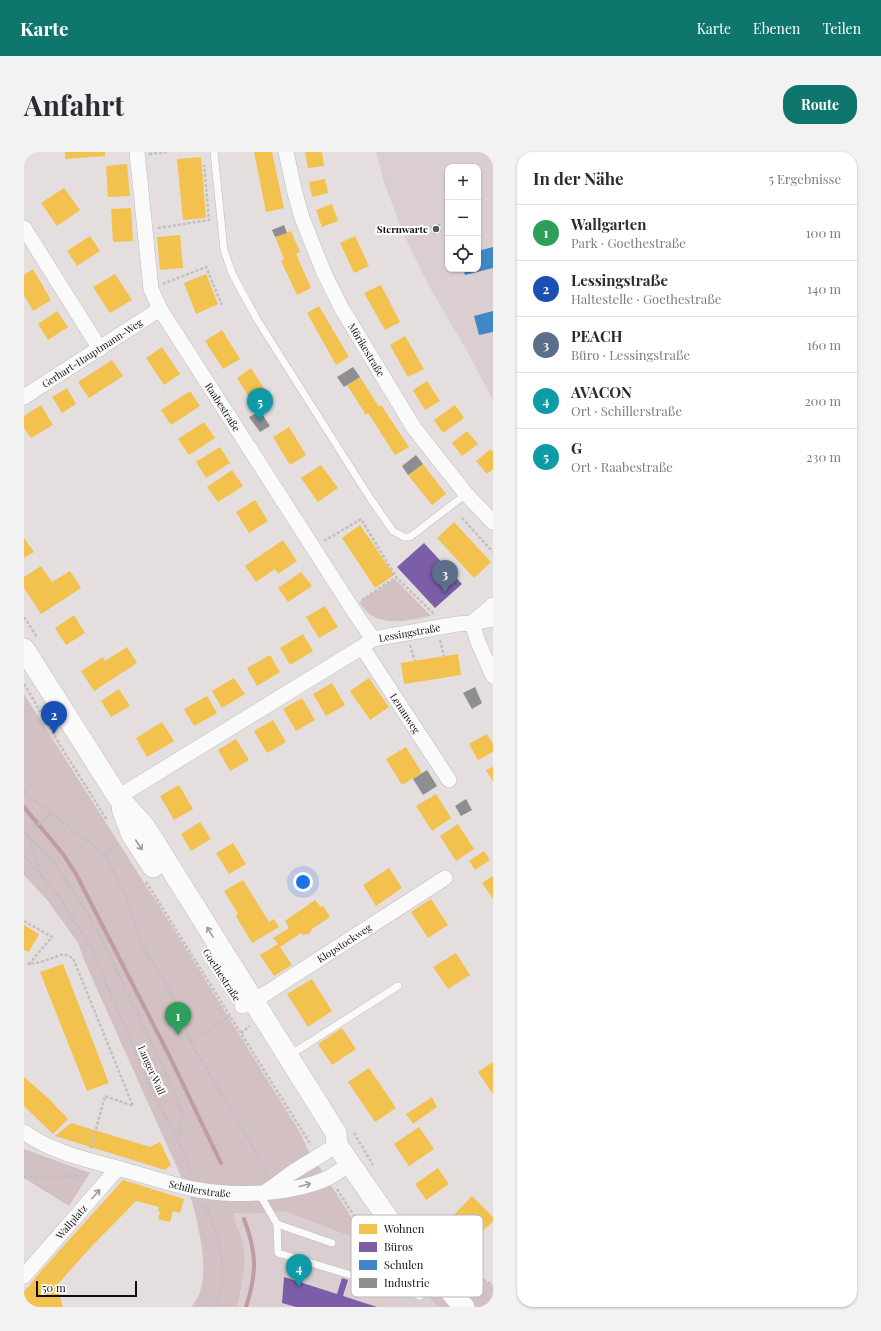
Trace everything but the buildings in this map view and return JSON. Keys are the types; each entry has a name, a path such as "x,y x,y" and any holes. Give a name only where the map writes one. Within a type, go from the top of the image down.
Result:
{"main road":[{"name":"Goethestraße","path":"24,649 118,797 145,827 242,1008 327,1140 337,1145 386,1215"},
{"name":"Goethestraße","path":"242,1008 288,1056 336,1133 337,1145"},
{"name":"Goethestraße","path":"455,1297 464,1307"}],"street":[{"name":"Mörikestraße","path":"286,152 302,218 324,273 342,310 414,428 466,494 493,522"},
{"name":"Raabestraße","path":"137,154 152,289 160,309 356,616 367,643"},
{"path":"24,228 100,348"},
{"name":"Gerhart-Hauptmann-Weg","path":"24,397 160,309"},
{"path":"493,605 472,624 493,676"},
{"name":"Lessingstraße","path":"118,797 367,643 451,625 472,624 493,619"},
{"name":"Lenauweg","path":"367,643 449,780"},
{"name":"Klopstockweg","path":"242,1008 445,878"},
{"path":"24,1132 40,1142 88,1160 118,1168"},
{"path":"267,1191 293,1172 337,1145"},
{"name":"Schillerstraße","path":"118,1168 199,1190 237,1194 286,1190 330,1177 350,1164"},
{"name":"Wallplatz","path":"24,1276 118,1168"}],"lane":[{"path":"214,152 224,250 232,272 258,321 370,498 393,530 404,537 410,537 466,494"},
{"path":"288,1056 398,986"},
{"path":"267,1191 277,1224 278,1253 351,1275"},
{"path":"277,1224 332,1243"},
{"path":"488,1307 493,1305"}],"path":[{"path":"137,154 169,152"},
{"path":"145,230 209,220 203,160"},
{"path":"152,289 206,267 222,305"},
{"path":"462,518 493,552"},
{"path":"320,543 362,519 396,577 434,614 451,625"},
{"path":"359,602 396,577"},
{"path":"24,684 63,750 109,822"},
{"path":"24,790 104,855 126,896 142,944 174,998 190,1041 250,1142 267,1191"},
{"path":"28,836 35,827 52,813"},
{"path":"24,833 54,860 96,928 161,1063 183,1113 178,1140"},
{"path":"28,836 42,877"},
{"path":"104,855 121,842"},
{"name":"Langer Wall","path":"24,856 58,895 91,946 159,1105 178,1140 213,1223 220,1249 222,1283 216,1307"},
{"path":"142,876 242,1008 318,1157"},
{"path":"24,921 52,937 29,964 42,962 64,954 73,958 133,1106 105,1096 88,1160"},
{"path":"190,1041 242,1008"},
{"path":"24,1177 94,1176"},
{"path":"330,1177 352,1215"},
{"path":"483,1280 493,1285"}],"shaded area":[{"path":"376,152 493,152 493,400 466,349 428,284 403,233 384,182"},
{"path":"395,579 431,616 389,621 381,620 367,612 359,602"},
{"path":"24,694 178,936 301,1134 306,1146 351,1216 351,1237 284,1211 249,1214 233,1213 243,1243 244,1251 242,1283 237,1307 191,1307 198,1297 202,1285 203,1271 201,1241 192,1201 84,960 78,943 48,901 24,875"},
{"path":"24,1149 90,1173 69,1206 24,1178"},
{"path":"284,1211 351,1237 351,1297 429,1297 438,1307 237,1307 243,1281 233,1213 249,1214"},
{"path":"483,1279 493,1286 493,1307 438,1307 429,1297 483,1297"}],"waterway":[{"path":"24,807 63,854 76,874 168,1053 221,1163"},
{"path":"244,1219 251,1242 254,1263 254,1273 246,1307"}],"place":[{"name":"Sternwarte","path":"436,229"},
{"name":"G","path":"260,421"},
{"name":"PEACH","path":"445,593"},
{"name":"Lessingstraße","path":"54,734"},
{"name":"Wallgarten","path":"178,1035"},
{"name":"AVACON","path":"299,1287"}]}
